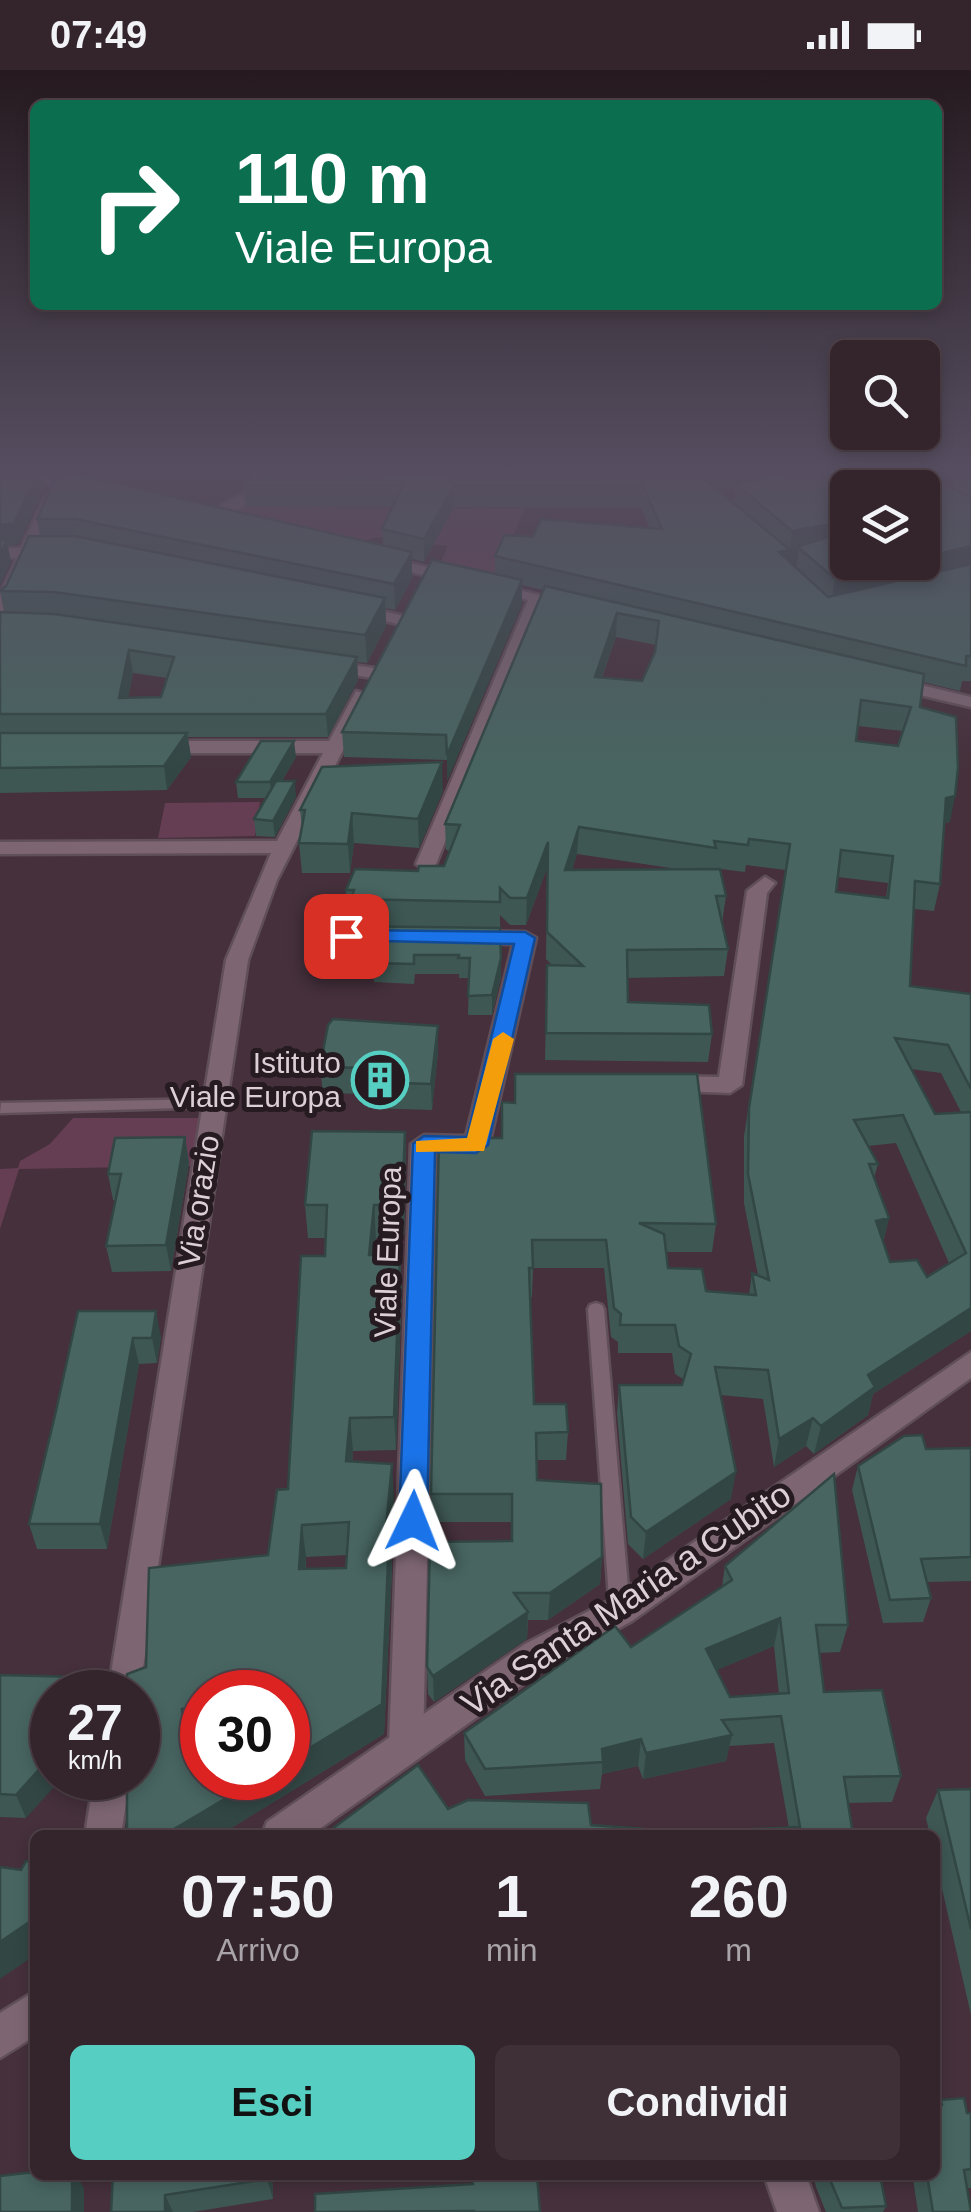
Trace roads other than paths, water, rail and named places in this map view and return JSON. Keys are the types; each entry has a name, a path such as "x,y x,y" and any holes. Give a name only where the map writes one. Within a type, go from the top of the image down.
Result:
{"street":[{"path":"0,612 17,573"},
{"path":"388,573 415,596"},
{"path":"326,604 415,596 537,597 592,610"},
{"name":"Via orazio","path":"128,1670 237,960 246,929 334,747 415,596"},
{"path":"426,864 537,597"},
{"path":"0,626 20,627"},
{"path":"295,662 374,673"},
{"path":"879,680 966,698"},
{"path":"138,747 334,747"},
{"path":"0,848 286,847"},
{"path":"632,1083 730,1085 757,891 765,883"},
{"name":"Viale Europa","path":"406,1747 424,1144 476,1145 504,1081 525,938 446,937"},
{"name":"Via Santa Maria a Cubito","path":"287,1830 537,1655 620,1610 971,1364"},
{"path":"104,1830 109,1800"},
{"path":"0,2038 30,2016"},
{"path":"787,2180 798,2212"}],"lane":[{"path":"1,1108 214,1104"},
{"path":"596,1309 620,1610"}],"place":[{"name":"Istituto Viale Europa","path":"380,1080"}]}
